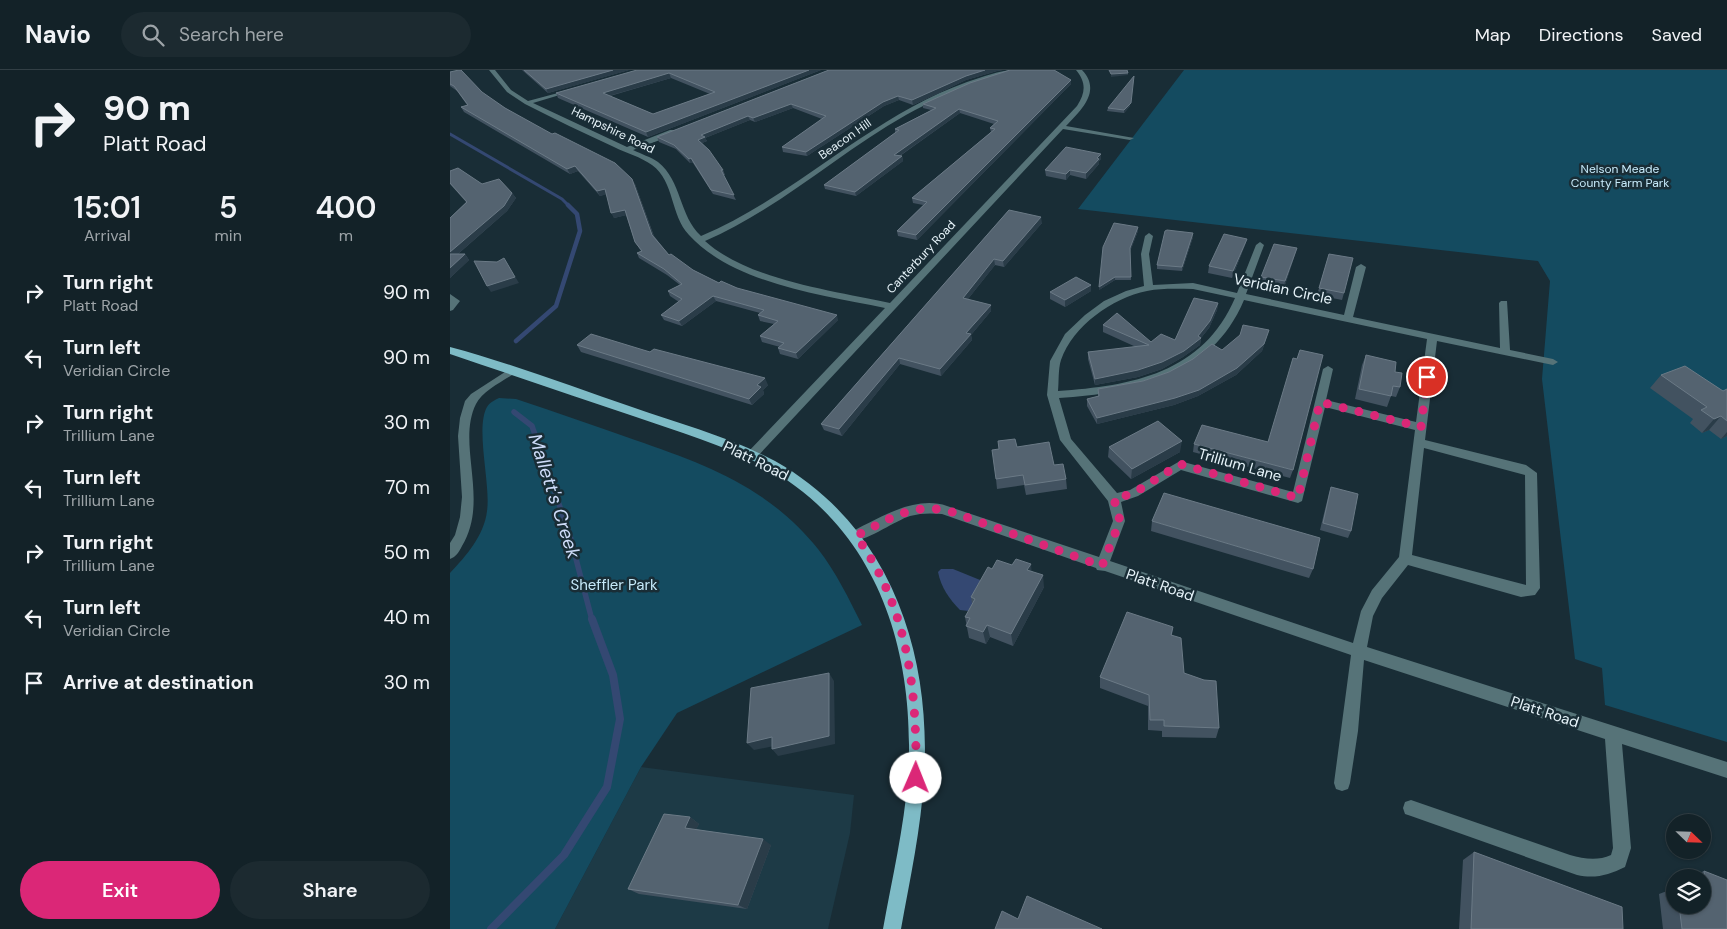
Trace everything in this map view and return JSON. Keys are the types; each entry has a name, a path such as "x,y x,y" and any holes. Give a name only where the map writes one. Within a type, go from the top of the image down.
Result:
{"main road":[{"name":"Platt Road","path":"450,350 695,434 752,456 787,474 811,492 856,536"},
{"path":"856,536 882,580 897,616 911,672 916,714 916,778 892,929"}],"street":[{"name":"Hampshire Road","path":"492,70 510,91 527,103 629,149 654,163 668,179 682,218 699,240 722,258 757,273 891,306"},
{"name":"Beacon Hill","path":"699,240 757,214 873,132 914,107 966,85 1012,70"},
{"name":"Canterbury Road","path":"752,456 1087,97 1089,88 1087,81 1079,70"},
{"path":"527,103 578,88"},
{"path":"1061,127 1130,138"},
{"path":"629,149 683,128"},
{"path":"1149,236 1145,254 1149,288"},
{"path":"1052,395 1108,388 1146,380 1173,370 1196,357 1215,341 1228,323 1260,245"},
{"path":"1348,319 1361,267"},
{"name":"Veridian Circle","path":"1102,566 1120,521 1114,499 1066,440 1052,395 1055,361 1069,336 1088,317 1107,303 1129,293 1149,288 1187,286 1553,362"},
{"path":"450,297 455,301 450,308"},
{"path":"1504,303 1505,352"},
{"path":"1342,783 1358,651 1366,615 1377,594 1405,559 1432,337"},
{"name":"Trillium Lane","path":"1114,499 1134,493 1180,464 1298,498 1328,369"},
{"path":"450,554 462,532 466,516 458,434 463,414 477,396 511,371"},
{"path":"1320,402 1421,427"},
{"path":"1405,559 1521,591 1530,592 1533,588 1531,473 1526,469 1419,443"},
{"name":"Platt Road","path":"856,536 910,510 930,507 952,512 1102,566 1727,770"},
{"path":"1411,808 1570,864 1587,869 1606,868 1619,861 1622,848 1613,734"}],"shaded area":[{"path":"941,569 953,569 985,582 969,611 960,610 943,588 938,572"},
{"path":"641,767 854,795 850,833 828,929 555,929"}],"green space":[{"name":"Nelson Meade County Farm Park","path":"1184,70 1727,70 1727,742 1605,705 1602,668 1575,659 1542,379 1550,281 1538,261 1078,209"},
{"name":"Sheffler Park","path":"499,398 516,399 661,449 711,469 757,494 778,509 818,549 836,576 862,625 677,713 641,767 555,929 450,929 450,573 473,545 485,520 488,500 482,428 488,405"}],"building":[{"path":"461,70 482,92 505,108 552,134 555,133 615,163 632,179 652,235 669,255 671,254 693,270 719,283 721,281 737,288 837,315 796,353 778,348 784,343 760,336 778,321 758,315 764,310 713,296 679,321 661,315 682,299 668,291 682,284 664,269 637,253 642,251 635,242 625,210 611,213 605,189 597,191 575,166 567,169 461,107 468,105 454,86 450,84 450,72"},
{"path":"524,70 613,70 546,89"},
{"path":"637,70 809,70 646,132 556,93","holes":["669,73 715,92 653,114 603,93"]},
{"path":"829,70 985,70 966,76 912,100 898,96 883,102 806,152 782,147 826,116 791,104 753,118 748,116 701,135 705,137 698,140 709,150 723,170 721,170 734,195 711,190 691,158 689,159 674,145 657,137"},
{"path":"1010,70 1054,70 1071,80 916,235 897,231 927,202 912,198 995,129 990,128 998,121 959,109 894,155 902,156 855,192 824,185 899,130 895,129 936,108 923,104 970,83"},
{"path":"1109,70 1127,70 1128,73 1111,74"},
{"path":"1134,76 1131,103 1124,110 1108,108"},
{"path":"1066,147 1101,154 1097,158 1099,159 1086,173 1070,170 1066,174 1045,170"},
{"path":"458,168 482,184 499,179 512,193 504,206 450,252 450,218 467,202 450,183 450,171"},
{"path":"1009,210 1041,217 1003,261 994,259 963,298 991,305 966,333 971,334 940,369 899,358 839,429 821,424"},
{"path":"1114,223 1138,227 1130,248 1131,277 1115,277 1099,287 1103,247"},
{"path":"1165,231 1193,233 1182,267 1157,265"},
{"path":"1224,234 1247,239 1233,271 1209,266"},
{"path":"1274,244 1297,248 1285,281 1261,277"},
{"path":"450,254 465,254 450,268"},
{"path":"1329,254 1353,258 1344,293 1319,288"},
{"path":"504,258 515,277 487,286 474,261 497,262"},
{"path":"1076,277 1091,285 1065,300 1050,292"},
{"path":"1194,298 1218,303 1210,321 1198,336 1201,338 1184,351 1162,362 1138,370 1095,379 1088,352 1149,345 1103,325 1117,313 1151,342 1161,334 1175,340"},
{"path":"1243,325 1269,330 1264,344 1237,368 1199,390 1097,418 1087,399 1099,396 1098,389 1143,381 1169,372 1193,359 1212,344 1222,350 1240,335"},
{"path":"591,334 650,352 654,349 765,378 757,385 761,387 749,399 577,345"},
{"path":"1300,350 1323,355 1293,470 1194,444 1202,425 1268,442 1293,358 1297,359"},
{"path":"1366,355 1396,362 1395,372 1402,373 1400,387 1393,386 1391,396 1359,389"},
{"path":"1685,366 1723,391 1727,389 1727,421 1721,416 1714,419 1701,410 1707,407 1661,375"},
{"path":"1158,421 1182,441 1132,469 1109,447"},
{"path":"1015,439 1017,447 1049,442 1054,465 1063,464 1066,479 1025,485 1023,475 996,479 992,450 999,449 998,441"},
{"path":"1331,487 1358,494 1351,531 1323,523"},
{"path":"1164,493 1320,538 1313,569 1152,521"},
{"path":"1016,559 1031,564 1027,570 1043,575 1011,634 987,625 983,632 966,626 970,618 965,617 975,599 971,597 988,567 992,569 997,560 1012,565"},
{"path":"1127,612 1173,627 1171,635 1181,638 1184,673 1204,680 1216,681 1219,728 1164,726 1164,720 1150,720 1149,695 1100,677"},
{"path":"829,673 829,736 772,749 772,737 747,743 751,688"},
{"path":"664,814 690,817 685,828 763,839 738,905 628,889"},
{"path":"1474,852 1622,907 1623,929 1471,929"},
{"path":"1711,874 1727,880 1727,929 1682,929 1680,914 1711,914"},
{"path":"1027,896 1102,929 995,929 1002,911 1018,919"}],"waterway":[{"name":"Mallett's Creek","path":"450,134 562,199 577,214 580,231 556,306 516,341"},
{"name":"Mallett's Creek","path":"514,412 532,426 570,536 592,620"},
{"name":"Mallett's Creek","path":"491,929 564,855 607,787 620,719 613,675 592,619"}],"route":[{"path":"916,778 916,714 911,672 905,644 897,616 882,580 869,555 856,536 910,510 930,507 952,512 1102,566 1120,521 1114,499 1134,493 1180,464 1298,498 1320,402 1421,427 1427,377"}]}
